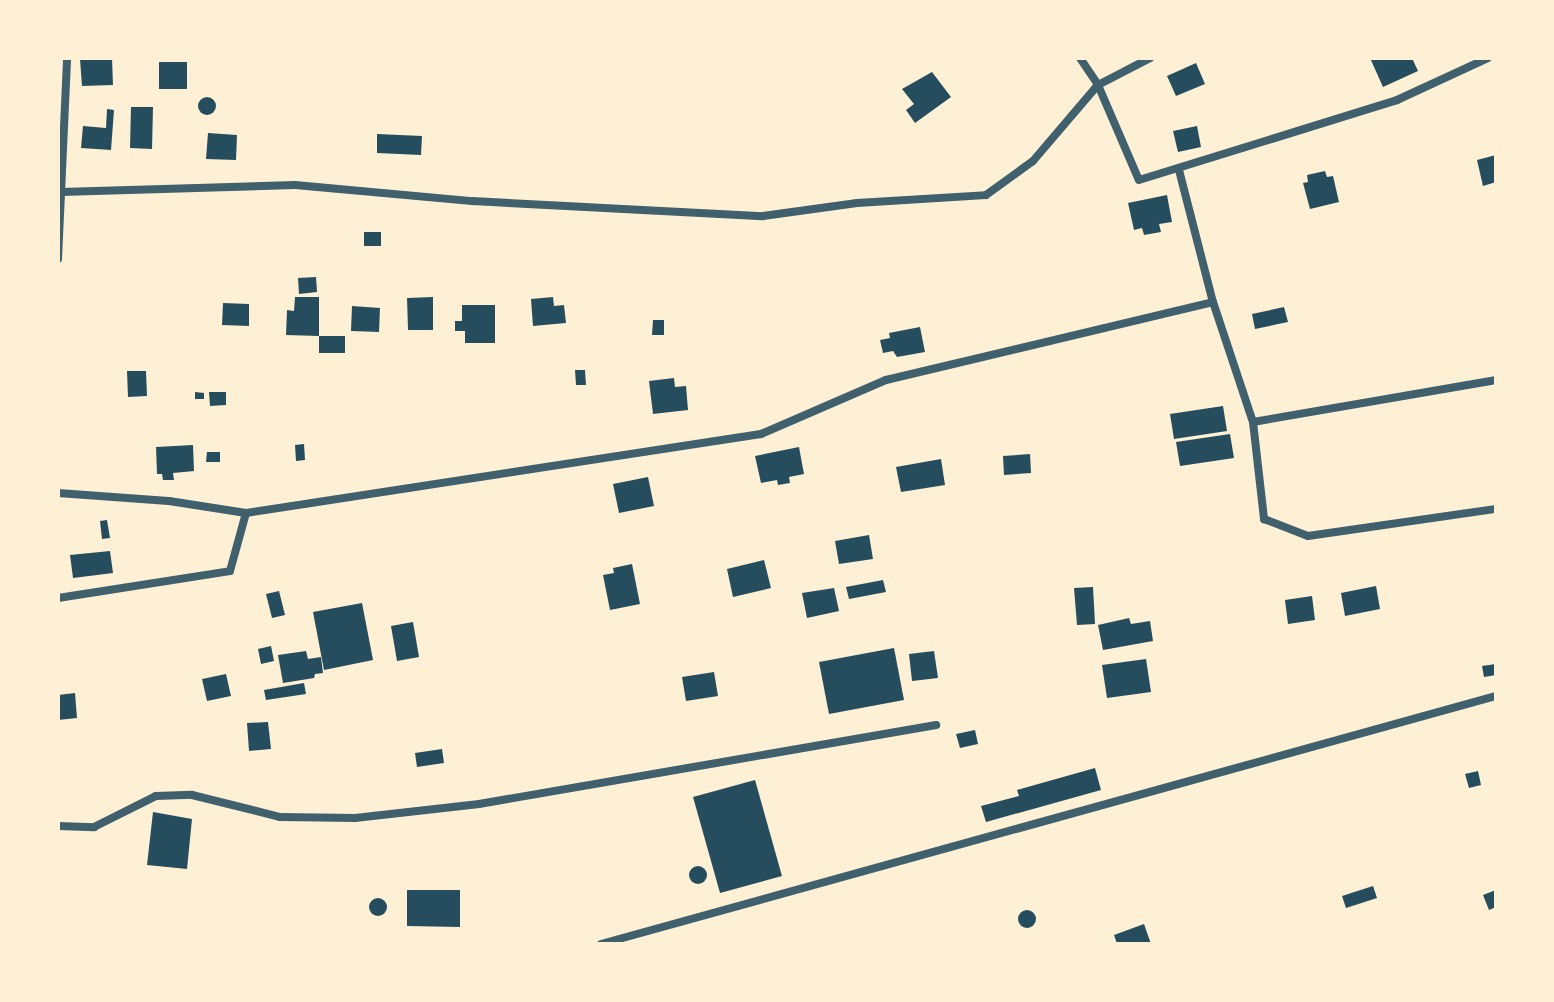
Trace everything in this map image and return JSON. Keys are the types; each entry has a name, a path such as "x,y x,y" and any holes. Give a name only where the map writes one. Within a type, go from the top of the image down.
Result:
{"street":[{"path":"58,259 67,58"},
{"path":"1080,58 1098,85 1139,180 1397,100 1488,58"},
{"path":"61,192 295,185 472,201 763,216 857,203 986,195 1033,161 1098,85 1150,58"},
{"path":"1179,170 1213,302 1253,422 1264,519 1308,536 1496,509"},
{"path":"58,493 169,501 246,513 761,434 886,380 1213,302"},
{"path":"1253,422 1496,380"},
{"path":"58,598 230,571 246,513"},
{"path":"601,944 1496,696"},
{"path":"58,826 94,827 156,796 192,795 280,817 355,818 463,806 936,725"}],"building":[{"path":"112,58 113,85 82,86 80,59"},
{"path":"1370,58 1412,58 1418,71 1383,87"},
{"path":"159,62 187,62 187,89 159,89"},
{"path":"1196,63 1205,84 1176,96 1167,76"},
{"path":"932,72 951,97 915,123 906,110 914,104 902,89"},
{"path":"203,97 211,97 216,106 214,113 203,115 198,110 198,102"},
{"path":"131,107 153,107 152,149 130,148"},
{"path":"107,109 114,110 111,150 81,148 83,126 106,128"},
{"path":"1197,126 1201,147 1178,152 1173,131"},
{"path":"208,133 237,135 236,160 206,159"},
{"path":"377,134 422,136 421,155 377,153"},
{"path":"1496,155 1496,182 1483,186 1477,160"},
{"path":"1325,171 1327,177 1333,176 1339,202 1310,209 1303,183 1308,182 1307,175"},
{"path":"1167,195 1172,222 1159,224 1161,232 1144,235 1142,228 1134,230 1128,203"},
{"path":"364,232 381,232 381,246 364,246"},
{"path":"316,277 317,292 299,294 298,278"},
{"path":"295,297 319,297 319,336 286,335 287,310 294,311"},
{"path":"433,297 433,330 408,330 407,298"},
{"path":"553,297 554,306 564,305 566,323 533,326 531,299"},
{"path":"223,303 249,304 249,326 222,325"},
{"path":"462,305 495,305 495,343 465,343 465,331 455,331 455,321 462,321"},
{"path":"352,306 380,308 379,332 351,331"},
{"path":"1284,307 1288,322 1255,329 1252,314"},
{"path":"653,320 664,320 664,335 652,335"},
{"path":"920,327 925,352 897,357 893,351 883,353 880,340 890,338 889,333"},
{"path":"319,336 345,336 345,353 319,353"},
{"path":"575,370 585,370 586,385 576,385"},
{"path":"127,371 146,371 147,396 128,397"},
{"path":"674,378 675,387 686,386 688,410 653,414 649,381"},
{"path":"195,392 204,393 204,399 195,399"},
{"path":"209,392 226,392 226,405 210,406"},
{"path":"1223,406 1227,431 1174,439 1170,414"},
{"path":"1230,434 1234,458 1180,466 1176,442"},
{"path":"304,444 305,460 296,461 295,445"},
{"path":"193,445 194,471 173,473 174,480 163,480 162,474 157,474 156,447"},
{"path":"799,447 804,474 789,477 790,483 778,485 777,480 761,483 755,456"},
{"path":"207,452 220,452 220,462 206,462"},
{"path":"1030,454 1031,473 1004,475 1003,456"},
{"path":"941,459 945,485 901,492 896,467"},
{"path":"648,477 654,506 619,513 613,484"},
{"path":"107,520 110,538 102,539 100,521"},
{"path":"869,535 873,559 839,564 835,541"},
{"path":"110,551 113,573 73,578 70,555"},
{"path":"764,560 771,588 733,597 727,569"},
{"path":"632,564 640,604 610,610 603,575 614,573 613,568"},
{"path":"883,580 886,592 849,599 846,587"},
{"path":"1376,586 1380,609 1345,616 1341,593"},
{"path":"1093,587 1095,624 1077,625 1074,588"},
{"path":"834,588 839,611 807,618 802,593"},
{"path":"279,591 285,615 272,618 266,594"},
{"path":"1312,596 1315,620 1288,624 1285,600"},
{"path":"362,603 373,660 324,670 313,612"},
{"path":"1129,618 1131,624 1150,621 1153,641 1103,650 1098,625"},
{"path":"413,622 419,657 397,661 391,626"},
{"path":"271,646 274,661 261,664 258,649"},
{"path":"894,648 904,700 829,714 819,662"},
{"path":"306,651 308,659 321,657 323,673 315,674 314,678 283,683 278,655"},
{"path":"934,651 938,678 912,681 909,654"},
{"path":"1146,659 1151,692 1107,698 1102,665"},
{"path":"1496,664 1496,675 1484,677 1482,666"},
{"path":"714,672 718,696 686,701 682,677"},
{"path":"226,674 231,696 207,701 202,679"},
{"path":"304,683 306,694 266,700 264,690"},
{"path":"75,693 77,718 58,720 58,695"},
{"path":"268,722 271,749 249,751 247,723"},
{"path":"975,730 978,744 960,748 956,734"},
{"path":"442,749 444,763 417,767 415,753"},
{"path":"1095,768 1101,790 986,822 981,806 1019,796 1017,790"},
{"path":"1478,771 1481,785 1469,788 1465,774"},
{"path":"755,780 782,876 720,893 693,797"},
{"path":"153,812 192,819 187,869 147,865"},
{"path":"698,866 707,875 698,884 689,875"},
{"path":"1373,886 1377,898 1346,908 1342,896"},
{"path":"407,890 460,890 460,927 407,926"},
{"path":"1496,890 1496,907 1489,910 1483,895"},
{"path":"378,898 387,907 378,916 369,907"},
{"path":"1027,910 1036,919 1027,928 1018,919"},
{"path":"1144,924 1151,944 1117,944 1114,935"}]}
